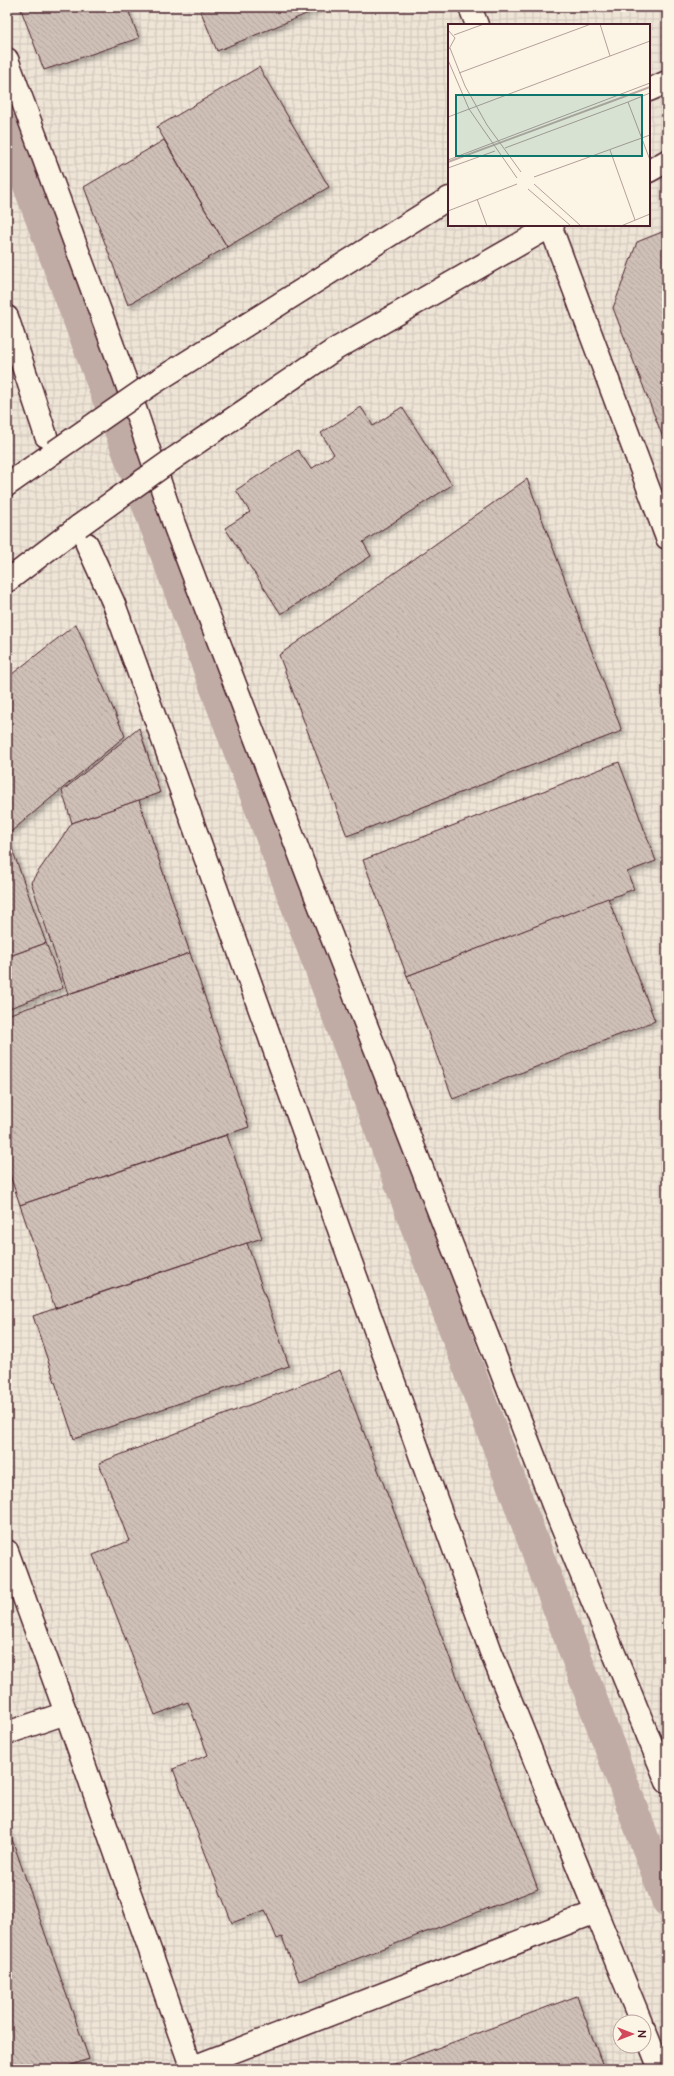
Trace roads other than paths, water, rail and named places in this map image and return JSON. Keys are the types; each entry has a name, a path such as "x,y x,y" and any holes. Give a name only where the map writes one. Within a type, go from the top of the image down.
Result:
{"street":[{"path":"470,7 477,24"},
{"path":"7,59 124,376 176,527 303,861 554,1508 667,1782"},
{"path":"650,90 667,82"},
{"path":"650,170 667,161"},
{"path":"7,485 50,444 152,384 448,199"},
{"path":"7,581 83,535 174,459 334,350 551,226 667,538"},
{"path":"7,317 50,444"},
{"path":"83,535 114,604 491,1652 638,2014"},
{"path":"7,1551 66,1712 191,2068 596,1912"},
{"path":"7,1734 66,1712"},
{"path":"652,2049 660,2069"}],"waterway":[{"path":"7,128 667,1901"}]}
